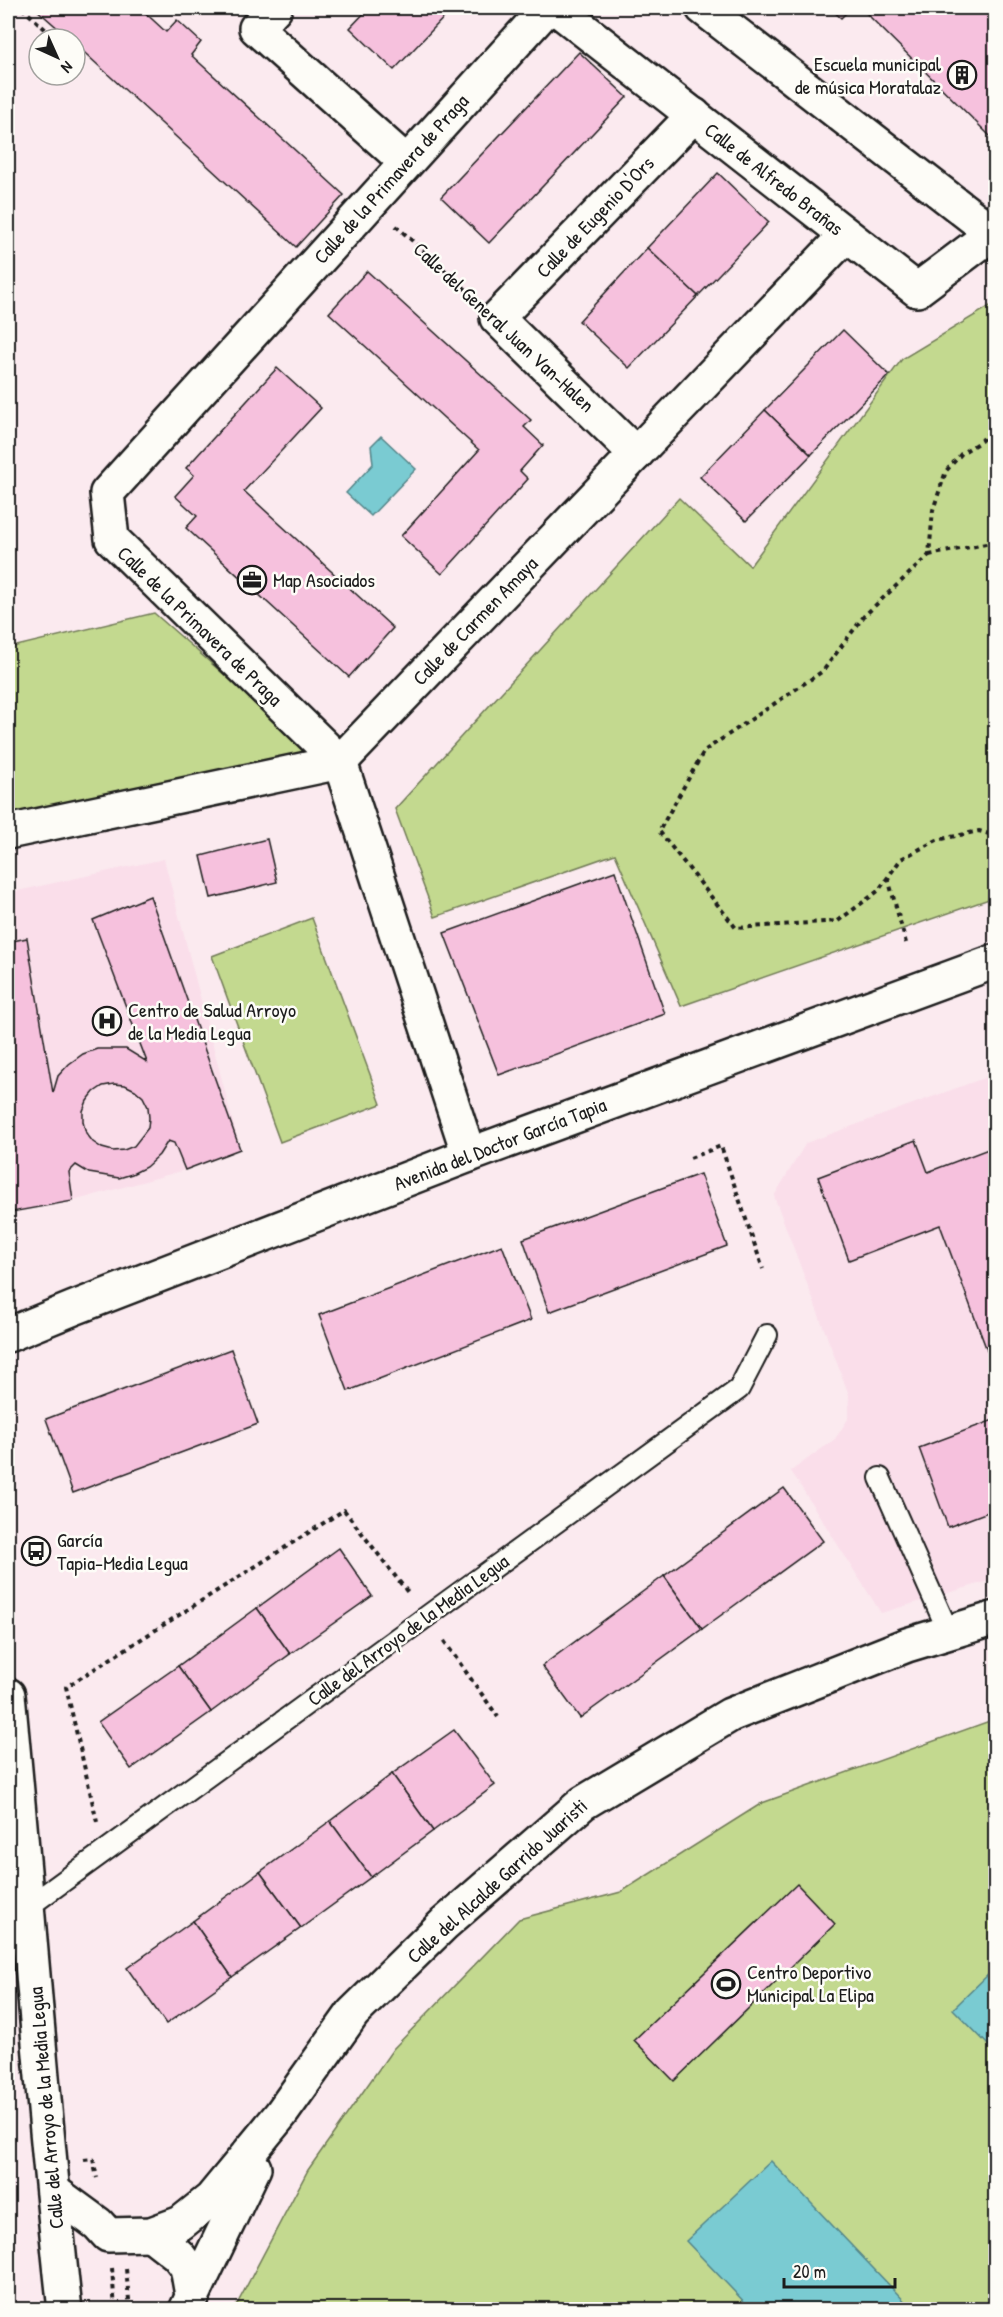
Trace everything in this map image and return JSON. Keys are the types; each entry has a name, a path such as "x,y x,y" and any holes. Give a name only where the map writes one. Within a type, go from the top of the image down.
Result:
{"street":[{"path":"274,8 256,27 406,162"},
{"name":"Calle de la Primavera de Praga","path":"469,1155 340,762 112,539 107,493 547,8"},
{"name":"Calle de Alfredo Brañas","path":"556,8 917,290 994,231 702,8"},
{"name":"Calle de Eugenio D'Ors","path":"497,318 694,116"},
{"name":"Calle de Carmen Amaya","path":"340,762 846,235"},
{"name":"Calle del General Juan Van-Halen","path":"497,318 636,454"},
{"path":"8,832 340,762"},
{"name":"Avenida del Doctor García Tapia","path":"8,1335 469,1155 996,961"},
{"name":"Calle del Alcalde Garrido Juaristi","path":"53,2191 98,2224 108,2235 152,2234 181,2223 212,2199 281,2114 353,2013 444,1924 583,1803 730,1715 907,1646 996,1618"},
{"name":"Calle del Arroyo de la Media Legua","path":"8,1695 65,2310"},
{"path":"8,1832 26,1874"},
{"name":"Calle del Alcalde Garrido Juaristi","path":"189,2302 281,2114"},
{"name":"Calle del Alcalde Garrido Juaristi","path":"152,2234 178,2256 187,2267 189,2302"}],"lane":[{"name":"Calle del Arroyo de la Media Legua","path":"28,1907 739,1389 767,1335"},
{"path":"880,1478 949,1633"}],"path":[{"path":"22,8 43,27"},
{"name":"Calle del General Juan Van-Halen","path":"370,202 497,318"},
{"path":"928,555 933,510 946,471 962,453 981,441 996,425"},
{"path":"996,542 928,555 864,616 823,671 704,751 660,831 736,928 838,921 878,891 901,859 937,840 979,831 996,836"},
{"path":"888,878 906,944"},
{"path":"690,1158 721,1146 763,1269"},
{"path":"104,1852 66,1687 344,1510 408,1592"},
{"path":"464,1669 498,1717"},
{"path":"125,2262 130,2310"},
{"path":"111,2264 115,2310"},
{"path":"8,2276 11,2310"}],"shaded area":[{"name":"Centro de Salud Arroyo de la Media Legua","path":"164,859 240,1149 185,1170 73,1201 12,1212 8,1188 8,893"},
{"path":"995,1074 995,1579 881,1613 791,1471 835,1439 848,1419 849,1395 774,1196 806,1143"}],"green space":[{"path":"995,303 995,897 681,1006 615,854 435,917 395,809 679,498 750,566 902,359"},
{"path":"154,613 311,751 8,815 8,648"},
{"path":"312,918 381,1104 280,1142 212,956"},
{"name":"Centro Deportivo Municipal La Elipa","path":"995,1719 995,2309 234,2310 308,2170 393,2049 519,1919 621,1892 762,1803"}],"water":[{"path":"381,436 416,469 371,516 346,493 373,464 371,446"},
{"path":"995,1968 995,2052 953,2009"},
{"path":"771,2161 912,2309 751,2309 686,2241"}],"building":[{"path":"35,8 140,8 166,32 177,20 201,42 191,55 344,195 296,247 87,55 87,27 56,27"},
{"path":"369,8 453,8 394,70 350,28"},
{"name":"Escuela municipal de música Moratalaz","path":"830,8 851,8 841,18"},
{"name":"Escuela municipal de música Moratalaz","path":"861,8 996,8 996,142"},
{"path":"579,52 627,97 489,243 441,197"},
{"path":"718,173 769,222 698,296 647,248"},
{"path":"647,248 698,296 629,368 579,321"},
{"path":"367,271 531,420 524,427 543,445 520,471 528,479 442,574 401,536 479,450 329,313"},
{"path":"843,330 889,375 811,455 765,410"},
{"path":"277,368 321,408 244,491 393,628 349,677 186,528 197,516 175,496 194,475 186,468"},
{"path":"765,410 811,455 746,521 700,477"},
{"path":"267,839 277,882 211,898 201,856"},
{"path":"615,871 665,1014 499,1075 444,933"},
{"path":"150,896 240,1149 185,1170 174,1143 168,1141 159,1155 146,1167 119,1178 89,1173 76,1165 69,1172 73,1201 12,1212 8,1186 8,942 27,938 53,1093 58,1076 69,1064 83,1054 97,1049 126,1049 147,1062 93,920","holes":["125,1085 143,1097 148,1107 148,1128 134,1146 113,1151 102,1148 86,1133 83,1111 94,1092 103,1086"]},
{"path":"916,1140 928,1172 996,1146 994,1369 940,1225 849,1260 818,1177"},
{"path":"700,1174 727,1246 549,1312 523,1239"},
{"path":"502,1245 531,1320 348,1391 319,1315"},
{"path":"231,1349 258,1424 73,1493 46,1419"},
{"path":"996,1419 996,1509 948,1527 919,1448"},
{"path":"784,1488 823,1541 702,1629 664,1576"},
{"path":"339,1548 372,1596 290,1654 257,1608"},
{"path":"664,1576 702,1629 580,1718 542,1666"},
{"path":"257,1608 290,1654 211,1712 178,1666"},
{"path":"178,1666 211,1712 131,1769 98,1722"},
{"path":"454,1730 495,1785 433,1831 392,1774"},
{"path":"392,1774 433,1831 371,1877 330,1821"},
{"path":"330,1821 371,1877 301,1928 260,1872"},
{"path":"260,1872 301,1928 232,1977 193,1921"},
{"path":"797,1884 835,1924 674,2081 634,2040"},
{"path":"193,1921 232,1977 166,2024 127,1968"}],"place":[{"name":"Escuela municipal de música Moratalaz","path":"962,75"},
{"name":"Map Asociados","path":"252,580"},
{"name":"Centro de Salud Arroyo de la Media Legua","path":"107,1021"},
{"name":"García Tapia-Media Legua","path":"36,1551"},
{"name":"Centro Deportivo Municipal La Elipa","path":"726,1984"}]}
